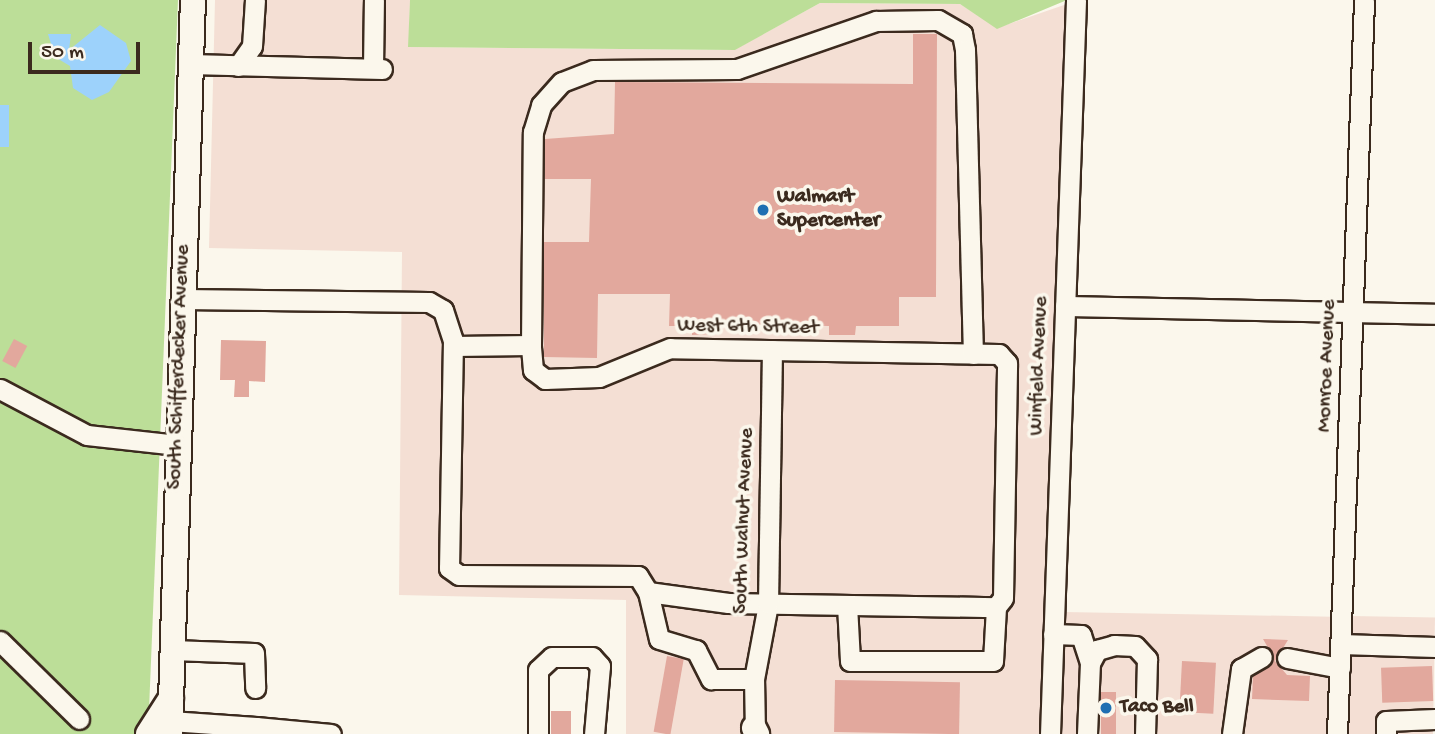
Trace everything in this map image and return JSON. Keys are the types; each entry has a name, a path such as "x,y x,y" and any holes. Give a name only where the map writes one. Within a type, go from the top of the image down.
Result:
{"main road":[{"name":"South Schifferdecker Avenue","path":"170,717 193,0"},
{"path":"148,734 170,717"}],"street":[{"path":"237,66 252,46 255,0"},
{"path":"190,64 377,68 374,0"},
{"name":"Winfield Avenue","path":"1049,734 1076,0"},
{"name":"Monroe Avenue","path":"1337,734 1364,0"},
{"name":"West 6th Street","path":"973,354 965,50 962,34 938,20 876,21 737,69 593,70 562,82 541,105 533,132 533,370 545,379 599,377 670,348 772,351 973,354 999,354 1007,363 1003,598 996,607"},
{"path":"182,299 429,302 450,321 453,346 449,568 459,575 638,576 648,592 659,639 696,650 711,679 754,679"},
{"path":"1065,306 1435,314"},
{"path":"453,346 531,345"},
{"name":"South Walnut Avenue","path":"755,733 754,679 768,604 772,351"},
{"path":"0,389 87,435 177,445"},
{"path":"648,592 678,601 996,607 993,661 850,661 847,605"},
{"path":"1053,634 1081,635 1090,663 1087,734"},
{"path":"0,641 79,719"},
{"path":"1341,644 1435,647"},
{"path":"1090,663 1097,650 1114,646 1135,646 1147,659 1145,734"},
{"path":"172,650 254,653 255,688"},
{"path":"538,734 538,670 552,657 592,657 600,672 593,734"},
{"path":"1232,734 1241,669 1262,657"},
{"path":"1287,658 1340,668"},
{"path":"546,734 545,677 558,664 587,664 600,672"},
{"path":"170,717 256,730 331,734"},
{"path":"1386,734 1386,721 1435,719"}],"shaded area":[{"path":"215,0 410,0 409,47 734,50 820,3 960,4 997,28 1067,4 1042,734 626,734 626,600 399,595 402,252 209,248"},
{"path":"1064,612 1332,617 1330,734 1062,734"},
{"path":"1351,616 1435,617 1433,734 1349,734"}],"green space":[{"path":"0,0 178,0 149,710 137,734 0,734"},
{"path":"410,0 1067,0 997,29 960,4 820,3 735,50 408,47"}],"water":[{"path":"100,25 126,43 131,61 109,92 92,100 73,88 70,66 55,57 48,34 71,34 69,50"},
{"path":"0,105 9,105 9,147 0,147"}],"building":[{"name":"Walmart Supercenter","path":"913,34 937,34 936,297 899,297 899,326 856,326 855,335 829,335 829,326 715,324 715,334 692,335 692,326 669,326 670,294 598,294 597,358 544,357 544,242 589,242 591,179 545,179 545,139 614,134 615,82 913,84"},
{"path":"14,339 27,346 16,368 2,361"},
{"path":"221,340 266,341 265,382 249,381 249,397 234,397 235,380 220,380"},
{"path":"1263,639 1288,640 1275,661 1287,675 1310,676 1309,701 1252,699 1253,676 1274,658"},
{"path":"667,656 684,659 671,734 654,732"},
{"path":"1182,661 1216,663 1213,714 1179,712"},
{"path":"1432,666 1433,701 1382,703 1381,668"},
{"path":"835,680 960,682 959,734 834,732"},
{"name":"Taco Bell","path":"1101,692 1116,692 1116,734 1101,734"},
{"path":"551,711 571,711 571,734 551,734"}],"place":[{"name":"Walmart Supercenter","path":"763,210"},
{"name":"Taco Bell","path":"1106,708"}]}
